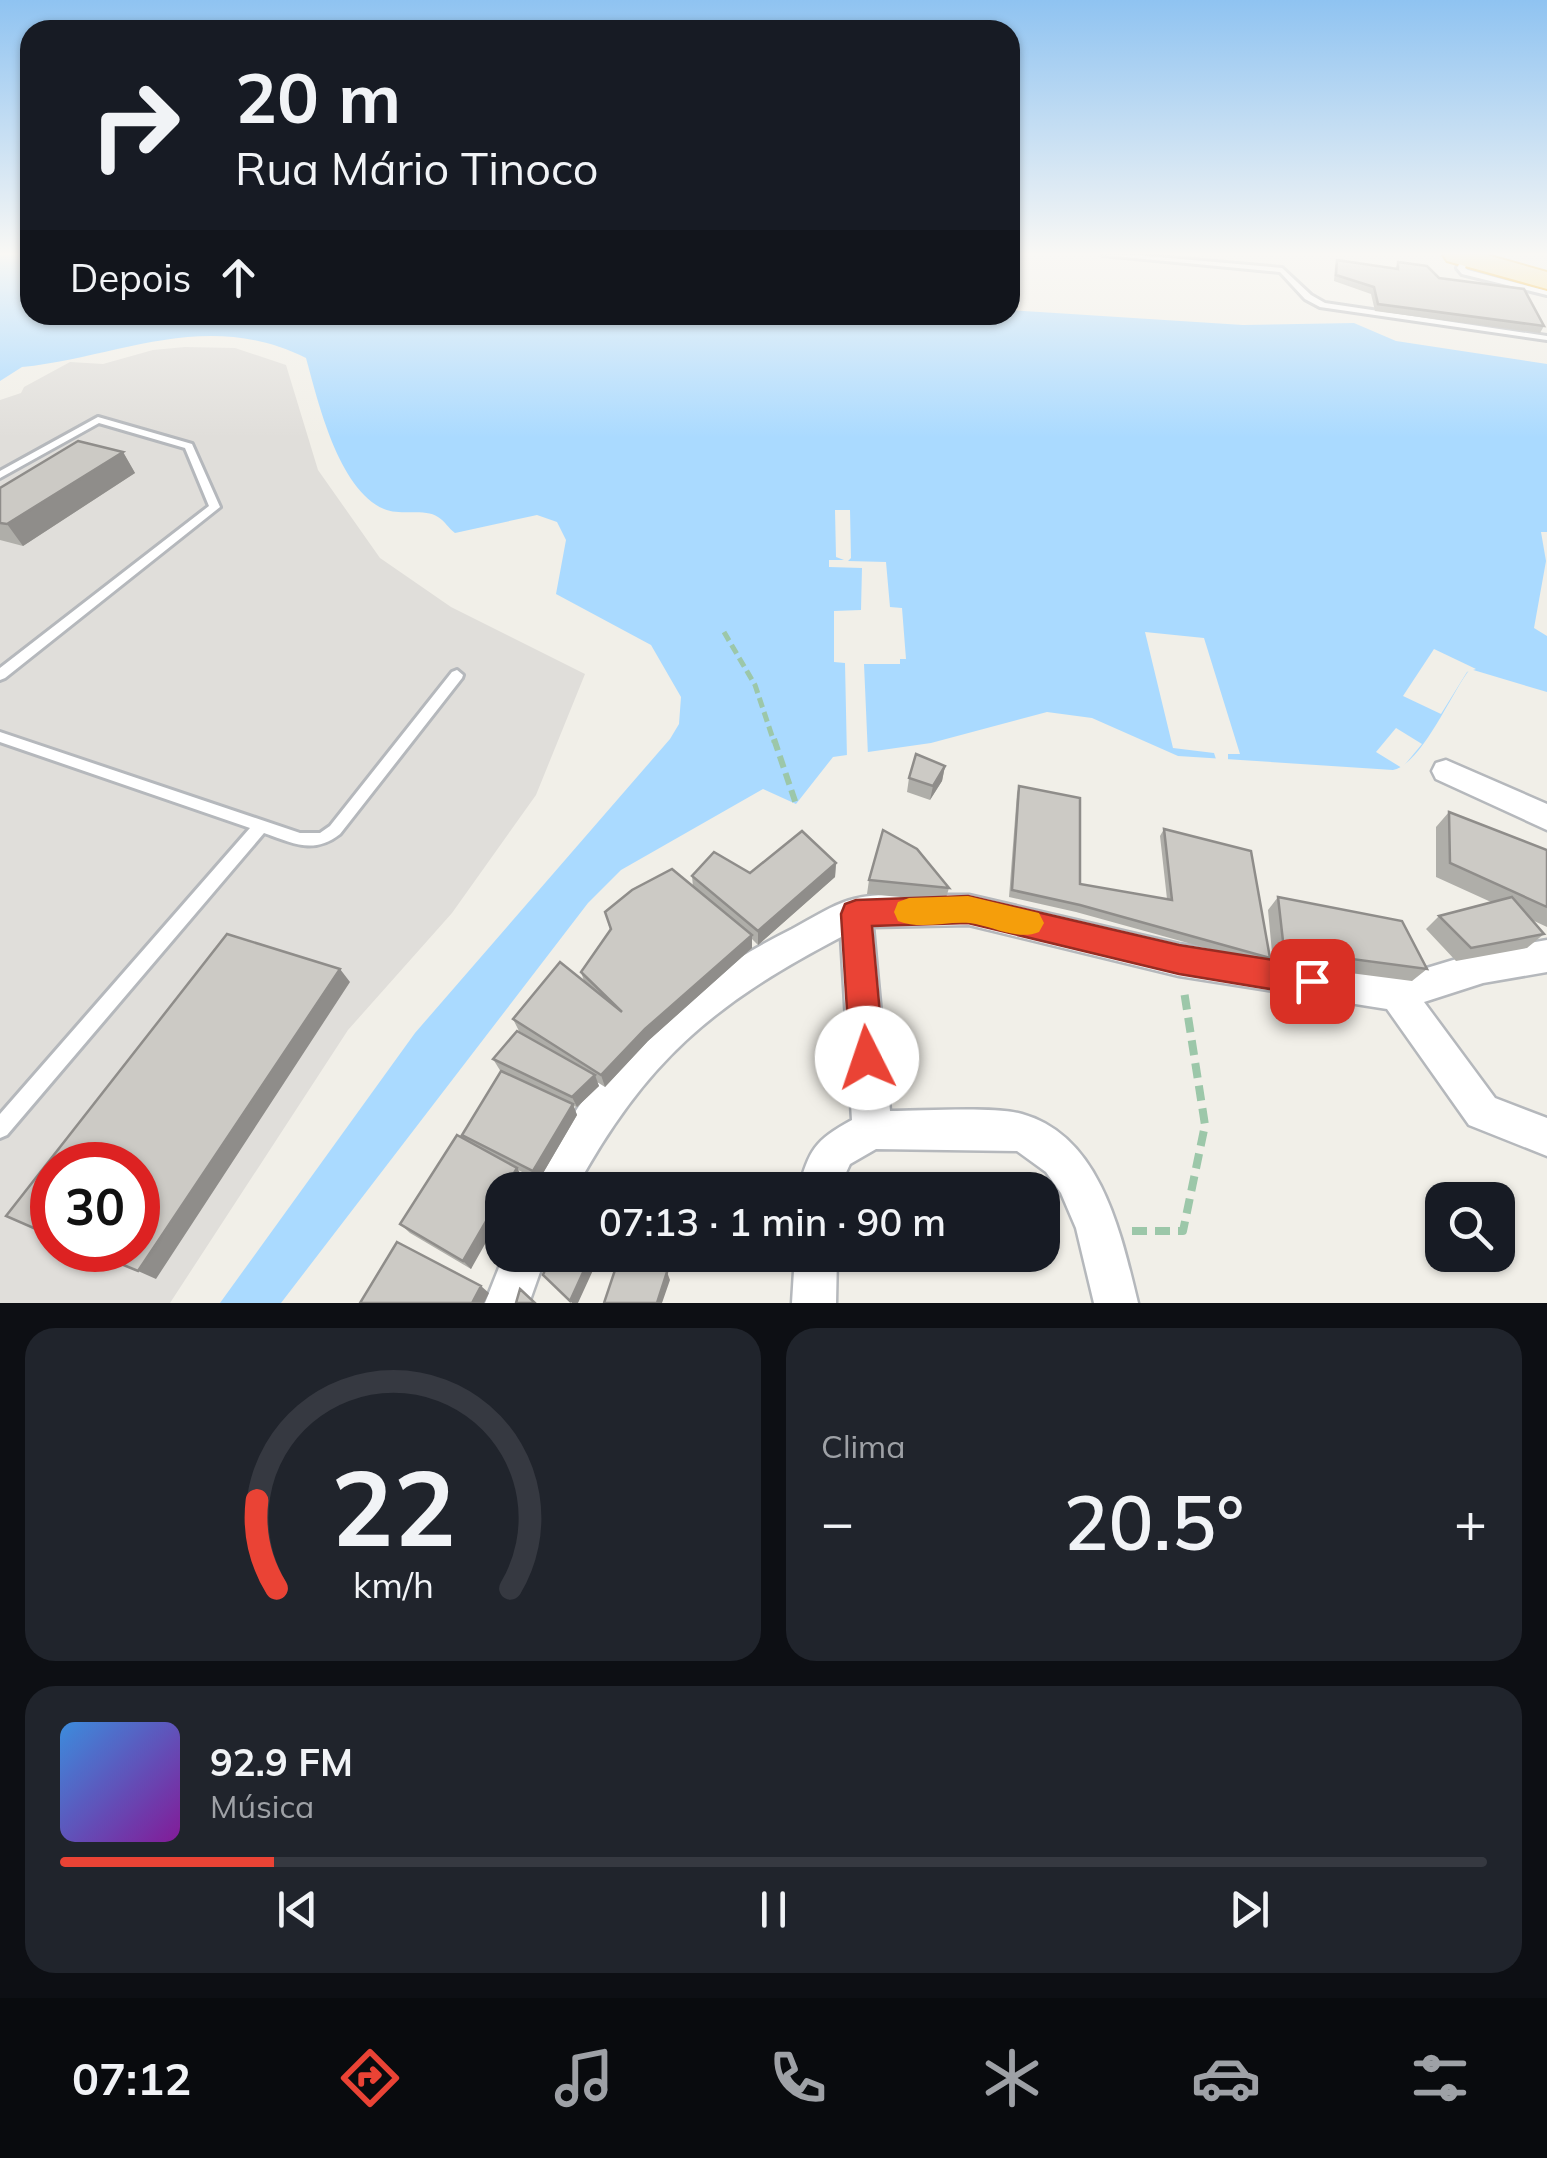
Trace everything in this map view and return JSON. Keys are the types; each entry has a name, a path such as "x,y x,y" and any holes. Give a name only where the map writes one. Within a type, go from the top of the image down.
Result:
{"street":[{"path":"1446,770 1547,818"},
{"path":"562,1172 591,1122 634,1064 680,1020 760,962 856,914 968,910 1179,960 1397,994 1484,967 1547,956"},
{"path":"856,914 872,1130"},
{"path":"1397,994 1482,1112 1547,1137"},
{"path":"823,1172 836,1150 872,1130 1019,1132 1033,1136 1062,1158 1100,1230 1116,1303"},
{"path":"506,1303 518,1272"},
{"path":"814,1303 815,1272"}],"lane":[{"path":"1396,316 1547,338"},
{"path":"0,475 98,420 189,446 214,507 0,675"},
{"path":"0,737 262,826 312,840 323,839 335,830 457,674"},
{"path":"0,1128 262,826"}],"path":[{"path":"724,632 754,685 796,804"},
{"path":"1100,1230 1183,1231 1206,1125 1179,960"}],"shaded area":[{"path":"185,347 235,348 286,365 318,470 380,558 451,607 585,674 536,795 452,913 348,1030 170,1303 0,1303 0,400 21,393 24,387 70,362 103,364 153,350"}],"water":[{"path":"0,316 20,316 20,325 1020,325 1020,316 1100,316 1243,325 1354,323 1396,341 1547,364 1547,532 1541,532 1546,561 1534,628 1547,636 1547,692 1470,669 1425,742 1404,765 1393,770 1178,756 1092,718 1047,712 931,743 833,757 796,804 763,789 621,870 588,903 281,1303 220,1303 415,1033 670,739 679,724 681,697 651,645 556,594 566,540 557,522 537,515 455,533 433,514 390,511 368,499 342,464 332,442 306,358 269,344 198,336 22,367 0,381"}],"pier":[{"path":"835,510 850,510 848,561 886,562 890,607 902,608 906,659 900,659 900,664 864,664 868,756 847,759 845,663 834,662 834,611 861,610 862,568 829,567 829,560 844,560 836,557"},
{"path":"1145,632 1204,638 1240,754 1228,754 1228,760 1216,759 1214,753 1173,748"},
{"path":"1434,649 1476,669 1467,672 1441,714 1403,696"},
{"path":"1396,728 1422,744 1402,768 1376,752"}],"building":[{"path":"1467,316 1538,316 1544,326"},
{"path":"78,441 123,452 7,524 0,523 0,488"},
{"path":"916,754 945,766 933,786 909,778"},
{"path":"1019,786 1080,798 1080,884 1172,900 1164,829 1251,851 1270,958 1012,890"},
{"path":"1449,812 1547,850 1547,907 1450,863"},
{"path":"883,830 917,849 949,888 869,880"},
{"path":"802,831 836,863 758,931 692,876 714,852 750,873"},
{"path":"672,869 752,935 645,1029 601,1075 513,1019 560,962 622,1012 581,972 611,929 605,912 632,890"},
{"path":"1278,897 1402,921 1427,969 1284,950"},
{"path":"1512,897 1544,934 1471,948 1439,916"},
{"path":"227,934 340,969 160,1238 160,1142 64,1142"},
{"path":"517,1031 595,1075 572,1097 493,1059"},
{"path":"501,1071 573,1104 533,1171 462,1135"},
{"path":"457,1135 517,1168 515,1172 485,1172 485,1223 463,1261 400,1224"},
{"path":"30,1185 30,1226 6,1216"},
{"path":"397,1242 481,1286 472,1303 360,1303"},
{"path":"544,1272 583,1272 570,1301"},
{"path":"614,1272 667,1272 657,1303 604,1303"},
{"path":"520,1289 535,1303 516,1303"}],"slow traffic":[{"path":"909,912 968,910 1029,923"}],"route":[{"path":"867,1058 856,914 968,910 1179,960 1312,981"}]}
